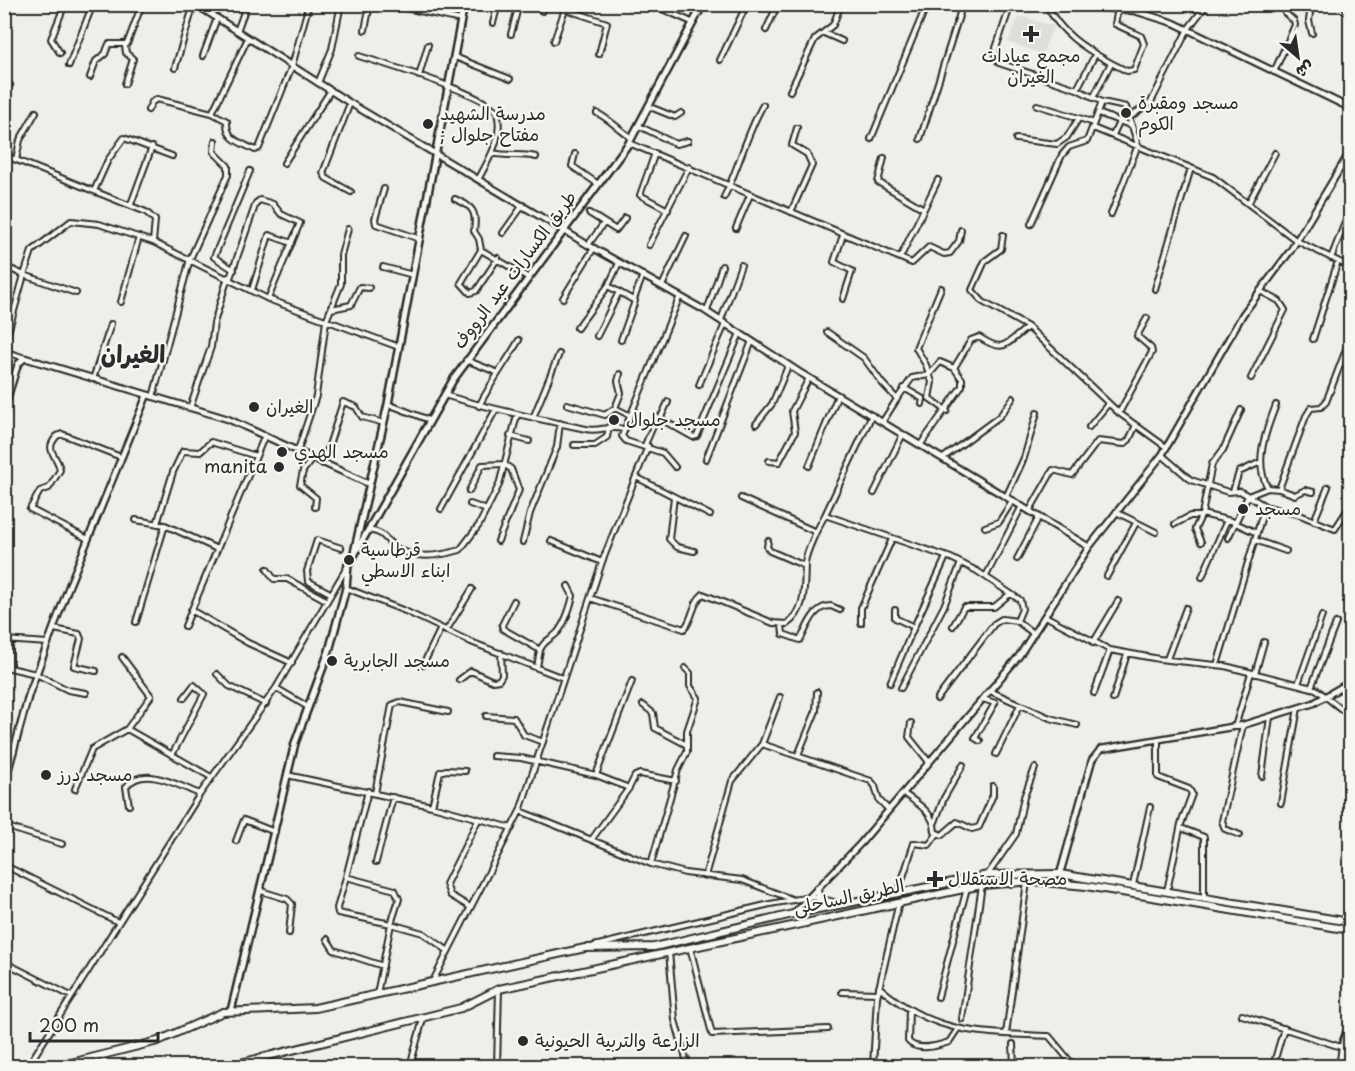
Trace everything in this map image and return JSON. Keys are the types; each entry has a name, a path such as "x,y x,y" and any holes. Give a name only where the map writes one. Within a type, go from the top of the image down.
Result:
{"highway":[{"name":"الطريق الساحلى","path":"59,1066 145,1046 218,1013 315,1008 585,948 654,947 793,914 988,875 1060,874 1350,920"},
{"name":"الطريق الساحلى","path":"228,1066 423,1019 470,1005 499,989 690,946 982,885 1027,881 1086,886 1350,930"},
{"path":"817,889 819,899 840,905"}],"main road":[{"path":"353,557 388,404 464,4"},
{"name":"طريق الكسارات عبد الرووف","path":"348,564 429,420 466,360 529,278 563,228 631,141 703,4"},
{"path":"231,1011 276,832 287,775 308,707 329,651 346,588 348,564"}],"street":[{"path":"60,53 51,39 65,4"},
{"path":"69,65 93,4"},
{"path":"125,84 133,60 126,53 125,46 142,4"},
{"path":"175,68 194,4 350,103 591,246 707,311 788,366 872,414 1089,547"},
{"path":"237,31 247,4"},
{"path":"148,110 152,102 157,99 212,113 227,121 226,130 230,135 258,149 292,66 309,4"},
{"path":"318,83 332,49 341,4"},
{"path":"365,30 370,4"},
{"path":"388,4 462,20"},
{"path":"493,23 498,4"},
{"path":"511,34 519,4"},
{"path":"542,11 544,4"},
{"path":"651,4 694,23"},
{"path":"720,60 747,4"},
{"path":"766,30 778,4"},
{"path":"790,92 815,39 833,25 841,4"},
{"path":"871,140 927,4"},
{"path":"920,139 960,13 956,7 945,4"},
{"path":"1011,4 996,48 996,59 1006,66 1077,88 1102,102 1124,106 1130,117 1138,145 1111,214"},
{"path":"1047,4 1057,24 1095,55 1127,71 1134,70 1144,44 1141,36 1115,24 1122,8"},
{"path":"1066,4 1122,8 1155,16 1188,29 1274,73 1350,108"},
{"path":"1130,117 1143,110 1160,89 1188,29 1207,4"},
{"path":"1274,73 1295,23 1285,13 1290,4"},
{"path":"1311,4 1309,21 1312,33"},
{"path":"1342,4 1350,12"},
{"path":"554,41 566,7 607,23 599,54"},
{"path":"203,56 217,18"},
{"path":"824,33 842,41"},
{"path":"212,113 248,38"},
{"path":"90,77 96,61 105,54 109,44 125,46"},
{"path":"419,76 428,45"},
{"path":"1077,88 1095,55"},
{"path":"359,56 448,86 485,101 497,111 498,129 492,153 479,178"},
{"path":"454,57 510,79"},
{"path":"1093,98 1111,63"},
{"path":"4,92 10,85"},
{"path":"284,163 331,90"},
{"path":"1031,224 1066,149 1072,145 1084,143 1102,102"},
{"path":"350,103 323,173 326,178 351,192"},
{"path":"724,197 738,169 743,146 763,105"},
{"path":"1037,105 1079,118 1224,183 1297,241 1350,267"},
{"path":"650,107 675,117 681,113"},
{"path":"16,160 23,135 36,112"},
{"path":"597,113 612,121 631,141 655,153 729,187 900,258 914,262 929,247 946,255 956,247 961,230"},
{"path":"1098,113 1132,126"},
{"path":"1016,139 1061,143 1079,118"},
{"path":"1113,135 1119,122"},
{"path":"639,126 676,144 688,141"},
{"path":"791,212 812,165 807,154 792,145 797,128"},
{"path":"94,191 108,160 122,140 129,139 172,156"},
{"path":"4,786 36,674 121,457 150,396 190,259 228,175 228,166 214,152 215,141"},
{"path":"131,204 152,147"},
{"path":"793,914 889,810 990,691 1034,634 1089,547 1162,455 1218,356 1260,291 1297,241 1350,152"},
{"path":"492,153 512,157 521,153 536,157"},
{"path":"655,153 640,195 668,210"},
{"path":"1249,202 1275,153"},
{"path":"575,154 572,166 598,184"},
{"path":"4,155 131,204 155,220 153,242"},
{"path":"884,158 878,182 924,209"},
{"path":"649,245 689,167"},
{"path":"1155,289 1191,168"},
{"path":"234,270 216,261 214,256 250,171"},
{"path":"900,258 938,180"},
{"path":"384,189 375,219 376,224 420,239"},
{"path":"736,228 750,195"},
{"path":"455,199 472,208 476,215 474,231 479,239 481,250 461,283 470,293 476,291 498,258"},
{"path":"190,408 211,347 214,323 229,278 259,201 273,204 281,214 299,221 268,299"},
{"path":"503,233 523,204"},
{"path":"1331,258 1350,210"},
{"path":"589,213 617,230 625,218"},
{"path":"369,484 228,418 93,379 25,358 4,349 32,251 71,221 99,224 153,242 268,299 399,347"},
{"path":"563,298 604,223"},
{"path":"298,450 316,396 326,321 341,284 342,255 348,229"},
{"path":"252,291 269,235 292,243"},
{"path":"843,235 834,262 852,271 843,299"},
{"path":"1003,235 1001,249 985,261 972,290 983,302 1028,327 1108,404 1166,447"},
{"path":"662,286 686,236"},
{"path":"121,302 139,237"},
{"path":"481,250 529,278"},
{"path":"1313,339 1338,261"},
{"path":"578,328 608,286 620,262"},
{"path":"699,385 723,322 741,265"},
{"path":"4,266 76,293"},
{"path":"707,311 722,266"},
{"path":"383,267 413,275"},
{"path":"621,340 643,275"},
{"path":"608,286 634,299"},
{"path":"331,309 351,305 360,287 369,288"},
{"path":"941,288 915,345 929,375 932,387 929,398 947,411"},
{"path":"1251,378 1285,310 1279,301 1260,291"},
{"path":"597,336 619,292"},
{"path":"675,467 667,455 623,439 623,429 680,296"},
{"path":"1119,413 1152,352 1151,348 1137,336 1147,318"},
{"path":"93,379 111,324"},
{"path":"954,368 976,337 994,347 1001,347 1028,327"},
{"path":"660,418 693,437 697,436 740,332"},
{"path":"827,332 864,358 897,399"},
{"path":"1279,489 1306,416 1311,408 1321,407 1326,402 1350,339"},
{"path":"479,406 496,372 502,369 519,340"},
{"path":"706,459 752,341"},
{"path":"533,418 559,354"},
{"path":"4,409 18,364 25,358"},
{"path":"466,360 496,372"},
{"path":"883,421 915,375 929,375 940,362 954,368 963,381 947,411 921,444"},
{"path":"756,424 772,404 788,366"},
{"path":"567,404 605,415 615,408 621,393 618,381 620,374"},
{"path":"769,461 780,460 792,442 795,432 792,411 809,378"},
{"path":"904,388 923,399 922,404"},
{"path":"444,395 495,411 590,430 609,427 623,429"},
{"path":"809,465 838,395"},
{"path":"943,458 1000,416 1013,398"},
{"path":"323,464 343,402 356,406 363,417 384,423"},
{"path":"433,982 447,950 520,811 602,562 657,417 660,418 668,402"},
{"path":"388,404 429,420"},
{"path":"1089,427 1108,404"},
{"path":"1268,488 1261,474 1261,462 1265,436 1276,405"},
{"path":"615,408 629,415"},
{"path":"1201,542 1196,529 1212,464 1226,444 1241,410"},
{"path":"441,509 495,411"},
{"path":"1006,497 1024,458 1037,413"},
{"path":"590,598 684,628 688,624 697,599 703,594 782,625 791,621 806,590 805,567 816,532 872,414"},
{"path":"367,530 381,533 395,547 415,555 458,551 479,525 504,473 510,436 517,415"},
{"path":"523,542 530,513 557,447 560,423"},
{"path":"1030,510 1053,470 1072,475 1098,441 1124,444 1129,440 1136,425"},
{"path":"574,445 599,443 607,437 609,427"},
{"path":"874,493 903,433"},
{"path":"88,540 30,511 30,504 41,490 49,488 60,470 59,464 50,451 51,444 57,435 63,434 121,457"},
{"path":"185,626 266,434"},
{"path":"510,436 529,441"},
{"path":"157,524 173,472 183,451 201,452 211,442 256,456"},
{"path":"1162,455 1184,475 1233,492 1240,491 1265,506 1336,529 1346,512 1350,510"},
{"path":"312,459 303,471 300,485 316,498 315,507"},
{"path":"1233,492 1239,472 1261,462"},
{"path":"469,491 478,467 490,463 509,466 519,487 498,541"},
{"path":"636,477 710,515"},
{"path":"1314,521 1328,487"},
{"path":"1228,538 1248,496 1268,488 1295,495 1305,490 1313,492"},
{"path":"674,497 669,539 677,547 694,551"},
{"path":"741,498 816,532"},
{"path":"985,527 999,522 1013,500"},
{"path":"470,504 487,510"},
{"path":"986,576 1022,505"},
{"path":"1216,665 1265,506"},
{"path":"1115,512 1156,532"},
{"path":"825,515 946,557 986,576 1021,602 1017,621"},
{"path":"1174,524 1190,516 1201,515 1237,523 1257,533"},
{"path":"1017,559 1039,516"},
{"path":"136,520 149,525 165,525 217,549"},
{"path":"1202,577 1227,520"},
{"path":"1107,576 1136,523"},
{"path":"135,622 165,525"},
{"path":"861,624 861,608 892,539"},
{"path":"330,593 308,581 307,571 317,540 341,548"},
{"path":"1255,540 1286,551"},
{"path":"551,541 602,562"},
{"path":"768,541 767,547 770,551 805,567"},
{"path":"890,683 946,557"},
{"path":"901,688 944,606 961,563"},
{"path":"28,1066 211,777 266,704 348,564"},
{"path":"267,569 274,579 287,579 326,600"},
{"path":"537,666 543,643 557,633 563,624 573,596 568,586"},
{"path":"346,588 563,678"},
{"path":"446,631 472,588"},
{"path":"953,626 964,607 994,607 1010,594"},
{"path":"514,601 502,625 503,629 540,650"},
{"path":"1093,643 1118,601"},
{"path":"782,625 783,634 800,640 821,608 831,606 840,610"},
{"path":"1167,659 1186,608"},
{"path":"191,610 248,644 292,663"},
{"path":"895,610 895,618 914,627"},
{"path":"1045,616 1110,650 1216,665 1311,687 1350,716"},
{"path":"1298,684 1322,616"},
{"path":"937,699 994,624 1002,619 1017,621 1034,634"},
{"path":"1311,687 1336,623"},
{"path":"423,665 441,628"},
{"path":"54,629 79,634 81,639 74,666 96,671"},
{"path":"4,640 48,643"},
{"path":"1235,727 1264,642"},
{"path":"10,646 9,667 36,674 68,690 86,693"},
{"path":"1094,693 1110,650"},
{"path":"459,680 471,671 493,681 499,680 502,675 501,653"},
{"path":"1113,699 1127,654"},
{"path":"75,789 92,749 127,729 151,696 122,657"},
{"path":"651,864 688,745 687,731 698,698 690,686 690,673 685,668"},
{"path":"217,674 229,686 266,704"},
{"path":"596,775 632,681"},
{"path":"1060,874 1095,754 1108,746 1243,725 1325,698 1350,682"},
{"path":"172,755 204,694 194,685 184,698"},
{"path":"276,688 308,707"},
{"path":"990,691 1020,705 1077,725"},
{"path":"798,755 816,711 817,692"},
{"path":"705,876 729,790 762,744 780,697"},
{"path":"980,741 975,738 995,703 983,699"},
{"path":"375,793 392,705 400,702 448,712"},
{"path":"643,705 653,713 655,728 688,745"},
{"path":"996,754 1020,705"},
{"path":"1281,803 1298,708"},
{"path":"486,716 514,718 524,735 543,742"},
{"path":"1262,776 1270,717"},
{"path":"910,723 909,736 930,762"},
{"path":"1240,835 1225,829 1222,821 1243,725"},
{"path":"127,729 211,777"},
{"path":"1158,740 1158,777 1189,789 1192,794 1181,828 1167,891"},
{"path":"762,744 871,781 879,800 889,810"},
{"path":"4,748 14,751"},
{"path":"493,756 538,762 596,775 629,788"},
{"path":"935,822 944,798 963,765"},
{"path":"988,875 1016,834 1024,797 1035,768"},
{"path":"432,806 442,771 465,771"},
{"path":"592,839 636,776 640,774 676,781"},
{"path":"287,775 432,806 512,828"},
{"path":"129,805 126,787 136,778 143,777 168,782 200,794"},
{"path":"937,834 945,834 957,822 972,829 979,827 993,795 993,786"},
{"path":"368,791 337,908 338,913 423,933 447,950"},
{"path":"897,894 914,843 929,845 937,834 935,822 930,814 903,793"},
{"path":"376,862 393,797"},
{"path":"1133,885 1150,807"},
{"path":"520,811 651,864 705,876 742,880 794,900"},
{"path":"236,841 244,820 276,832"},
{"path":"471,908 450,895 446,884 478,820"},
{"path":"4,825 62,844"},
{"path":"1181,828 1204,837 1204,897"},
{"path":"4,865 118,922"},
{"path":"346,877 397,892 399,899 391,924 377,994"},
{"path":"1006,1034 1027,881"},
{"path":"962,1019 982,885"},
{"path":"939,997 967,887"},
{"path":"261,891 292,904 289,933"},
{"path":"585,948 794,900 810,897 819,899"},
{"path":"873,1066 878,993 900,901"},
{"path":"327,939 334,951 383,966"},
{"path":"690,946 712,1034 828,1029"},
{"path":"669,951 675,1020 688,1066"},
{"path":"4,962 71,996"},
{"path":"879,987 909,1011 957,1030 1048,1036 1074,1066"},
{"path":"498,1066 499,989"},
{"path":"842,992 878,993"},
{"path":"909,1011 908,1041 915,1046 927,1047 949,1042 957,1030"},
{"path":"1242,1015 1341,1047"},
{"path":"410,1066 423,1019"},
{"path":"1339,1066 1341,1047 1350,1022"},
{"path":"1273,1066 1284,1028"},
{"path":"1013,1044 1014,1066"}],"shaded area":[{"name":"مجمع عيادات الغيران","path":"1019,16 1054,26 1042,54 1008,42"}],"place":[{"name":"مجمع عيادات الغيران","path":"1031,34"},
{"name":"مسجد ومقبرة الكوم","path":"1126,113"},
{"name":"مدرسة الشهيد ; مفتاح جلوال","path":"428,124"},
{"name":"الغيران","path":"254,407"},
{"name":"مسجد جلوال","path":"614,420"},
{"name":"مسجد الهدي","path":"282,452"},
{"name":"manita","path":"279,467"},
{"name":"مسجد","path":"1243,509"},
{"name":"قرطاسية ابناء الاسطي","path":"349,560"},
{"name":"مسجد الجابرية","path":"332,661"},
{"name":"مسجد درز","path":"46,775"},
{"name":"مصحة الاستقلال","path":"935,879"},
{"name":"الزارعة والتربية الحيونية","path":"523,1041"}],"district":[{"name":"الغيران","path":"133,355"}]}
